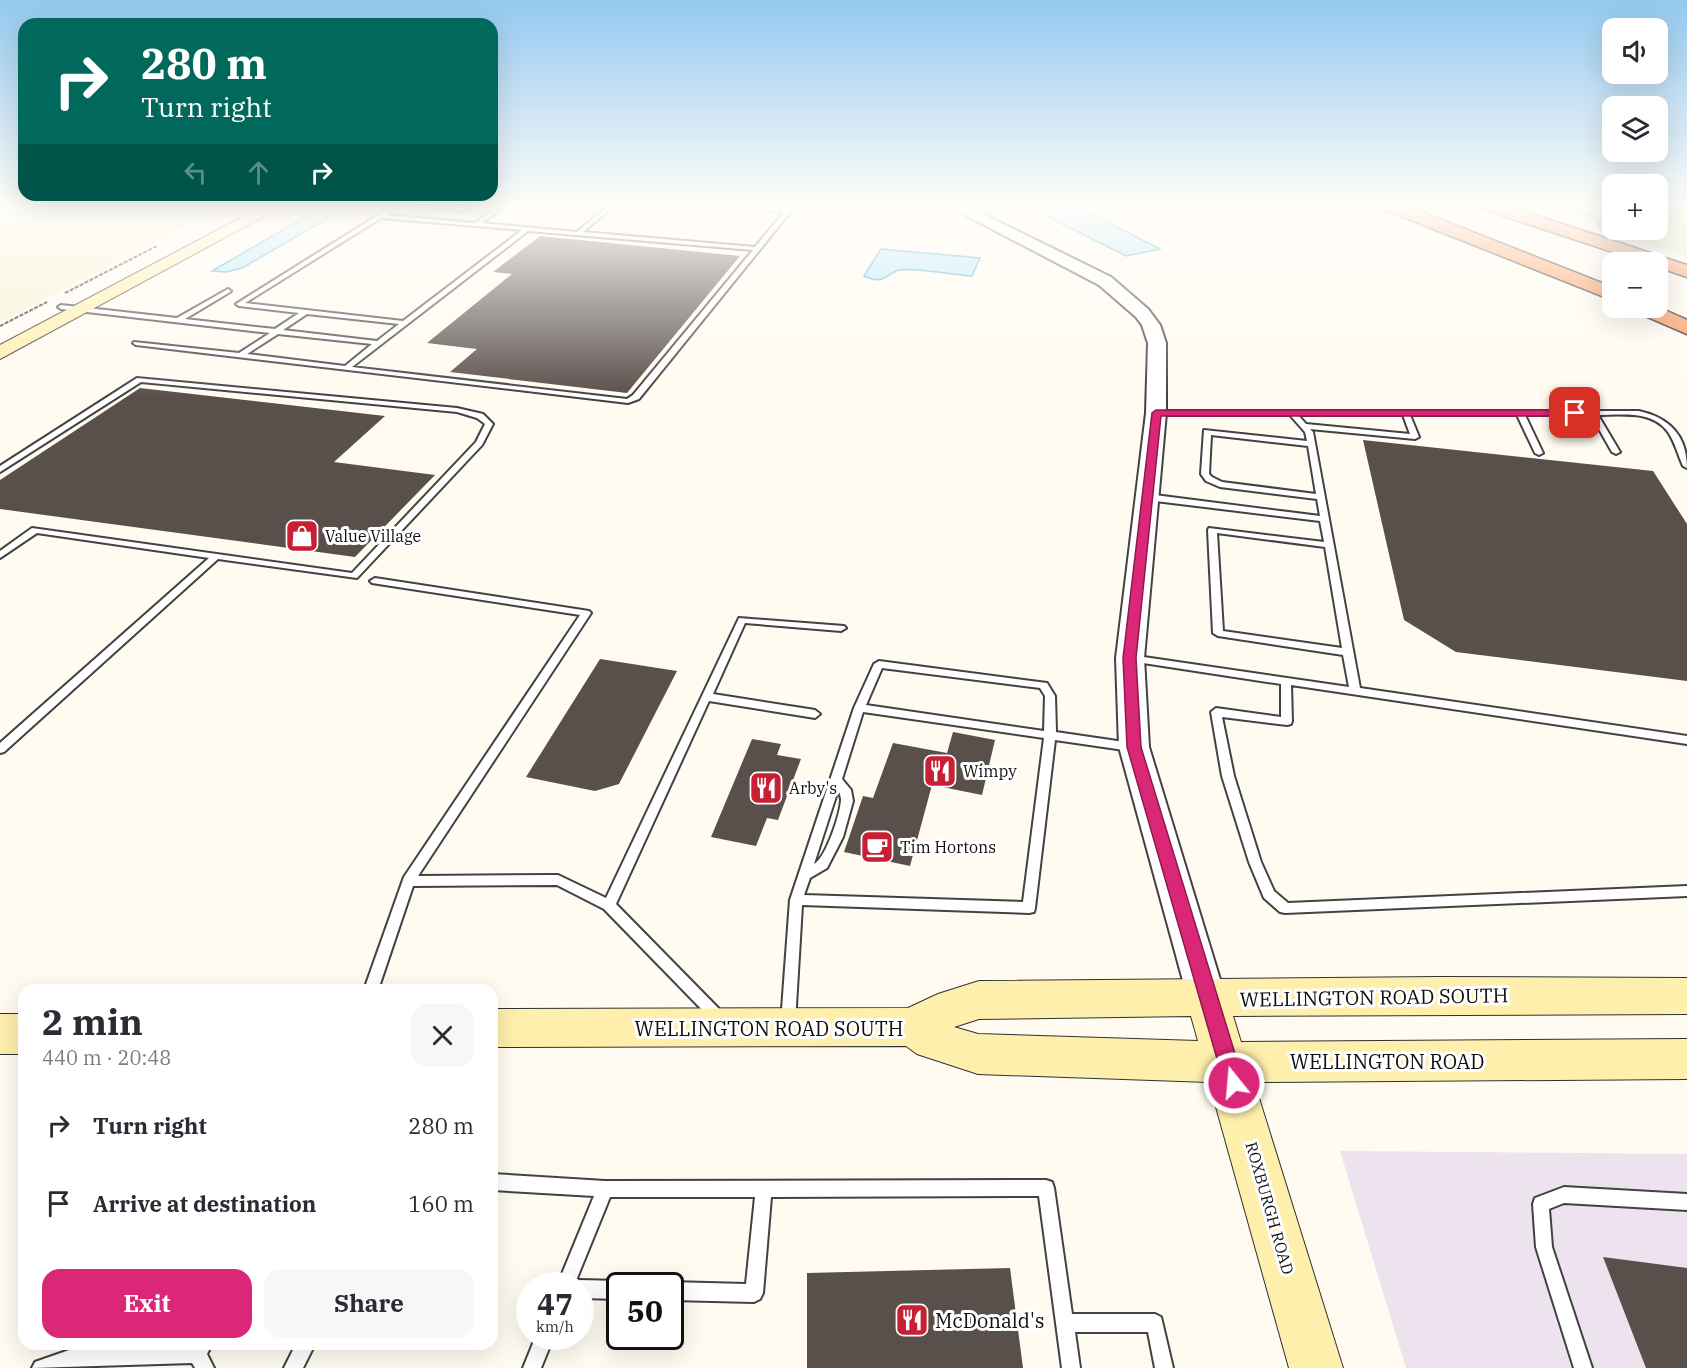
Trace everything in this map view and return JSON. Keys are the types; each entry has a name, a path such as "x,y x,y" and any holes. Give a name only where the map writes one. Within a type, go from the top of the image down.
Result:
{"highway":[{"path":"1549,269 1602,290"},
{"path":"1584,269 1602,275"},
{"path":"1665,318 1687,328"}],"main road":[{"path":"0,338 55,302 123,269"},
{"path":"0,353 156,269"},
{"name":"WELLINGTON ROAD SOUTH","path":"498,1028 914,1028 949,1008 979,1000 1440,995 1687,996"},
{"name":"ROXBURGH ROAD","path":"1207,999 1228,1062 1316,1368"},
{"name":"WELLINGTON ROAD","path":"914,1028 932,1040 978,1054 1228,1062 1687,1059"},
{"path":"0,1034 18,1034"}],"street":[{"name":"ROXBURGH ROAD","path":"1081,269 1105,281 1142,313 1151,325 1157,343 1156,413 1130,658 1134,747 1207,999"}],"lane":[{"path":"294,269 239,302 245,306 405,323"},
{"path":"346,368 475,269"},
{"path":"136,343 628,402 636,397 740,269"},
{"path":"179,320 228,291"},
{"path":"55,302 80,309 378,343"},
{"path":"240,356 305,312"},
{"path":"0,470 140,380 457,410 480,416 489,424 479,443 354,576 35,530 0,555"},
{"path":"1156,413 1639,413 1664,420 1670,427 1687,466"},
{"path":"1292,413 1309,432 1355,691"},
{"path":"1593,413 1616,452"},
{"path":"1304,426 1415,437 1406,414"},
{"path":"1520,414 1539,453"},
{"path":"1311,444 1207,432 1205,474 1209,479 1220,484 1320,497"},
{"path":"1147,497 1324,519"},
{"path":"1329,545 1212,530 1218,633 1348,652"},
{"path":"0,749 216,556"},
{"path":"373,984 408,881 586,613 375,581"},
{"path":"609,906 742,620 841,628"},
{"path":"1130,658 1687,740"},
{"path":"788,1028 796,900 859,708 879,664 1043,685 1050,696 1050,736 1029,908 796,900"},
{"path":"1286,681 1287,721 1216,712 1228,776 1255,862 1269,894 1285,908 1687,891"},
{"path":"706,697 815,714"},
{"path":"859,708 1134,747"},
{"path":"804,875 823,865 837,837 848,801 845,790 835,780"},
{"path":"408,881 558,880 609,906 729,1028"},
{"path":"498,1182 605,1190 1046,1188 1071,1368"},
{"path":"684,1291 754,1293 764,1189"},
{"path":"572,1272 605,1190"},
{"path":"1583,1368 1544,1247 1541,1204 1564,1196 1687,1202"},
{"path":"1065,1323 1155,1323 1164,1368"},
{"path":"41,1368 75,1357 132,1350"},
{"path":"150,1350 202,1355"},
{"path":"293,1368 303,1350"},
{"path":"532,1368 539,1350"}],"path":[{"path":"0,326 55,302 116,269"}],"shaded area":[{"path":"0,269 103,269 0,322"},
{"path":"1340,1151 1687,1154 1687,1368 1406,1368"}],"water":[{"path":"216,269 239,269 226,272 212,271"},
{"path":"869,269 975,269 972,276 905,269 876,280 864,276"}],"building":[{"path":"497,269 729,269 627,393 450,372 477,349 427,343 512,274 493,272"},
{"path":"140,388 385,416 334,462 435,475 355,557 0,509 0,480"},
{"path":"1363,440 1653,471 1687,524 1687,681 1456,652 1404,620"},
{"path":"600,659 677,671 619,784 595,791 526,777"},
{"path":"953,732 995,740 982,795 932,785 910,866 844,852 863,796 873,798 893,743 947,753"},
{"path":"752,739 781,744 777,755 801,759 778,820 767,818 756,846 711,837"},
{"path":"1603,1257 1687,1268 1687,1368 1646,1368"},
{"name":"McDonald's","path":"1010,1268 1023,1368 807,1368 807,1273"}],"place":[{"name":"Value Village","path":"302,536"},
{"name":"Wimpy","path":"940,771"},
{"name":"Arby's","path":"766,788"},
{"name":"Tim Hortons","path":"877,847"},
{"name":"McDonald's","path":"912,1320"}],"route":[{"path":"1234,1083 1207,999 1134,747 1130,658 1156,413 1575,413"}]}
